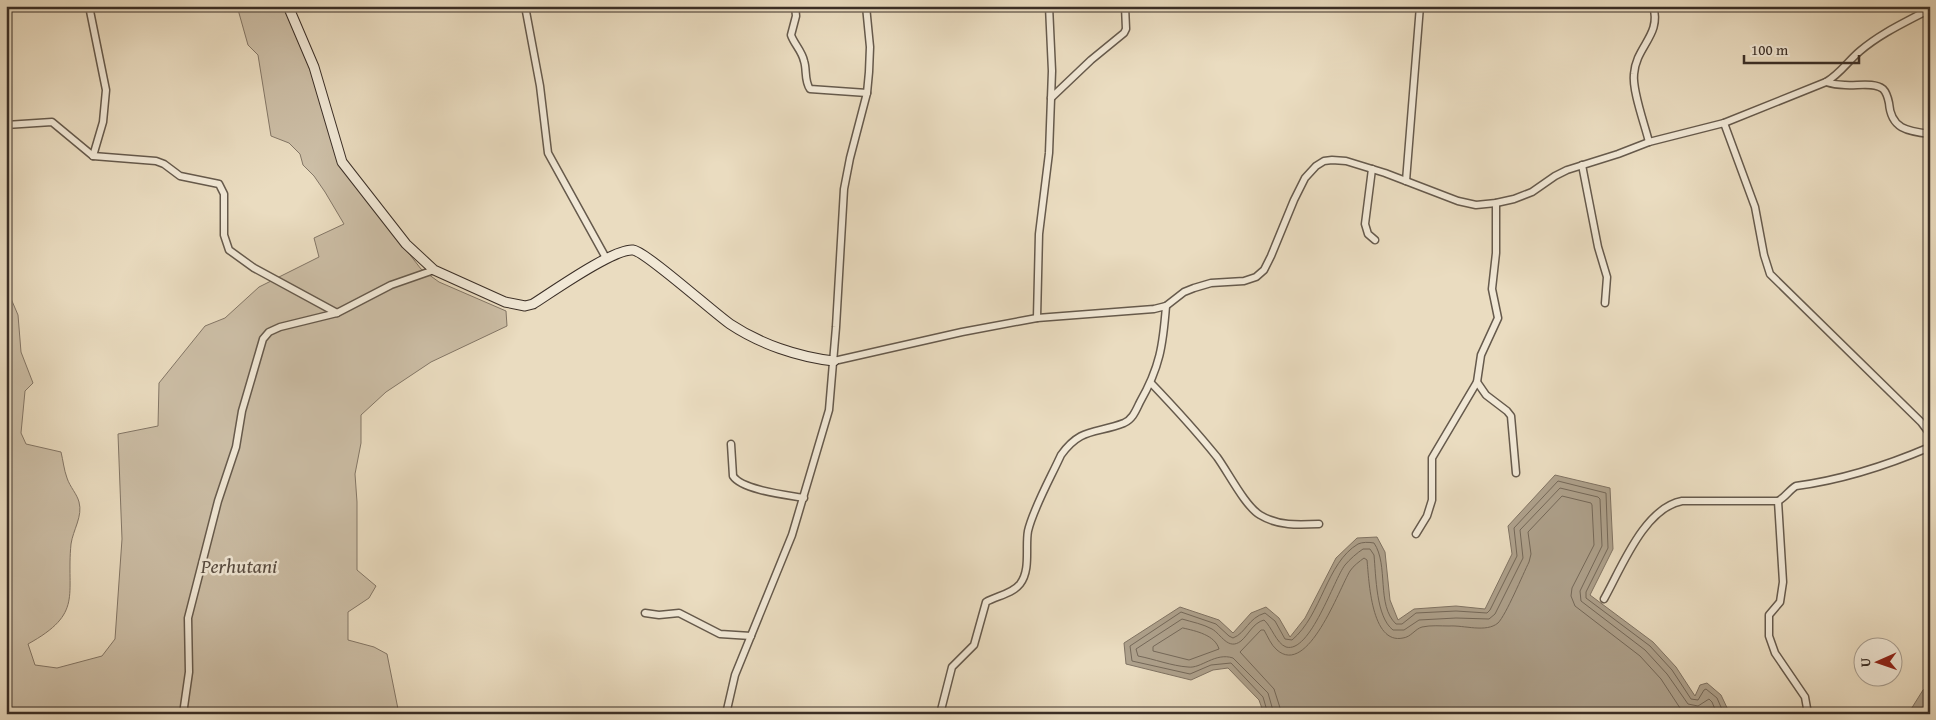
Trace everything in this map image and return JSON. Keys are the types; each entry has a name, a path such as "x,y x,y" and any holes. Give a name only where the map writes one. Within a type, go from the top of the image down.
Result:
{"street":[{"path":"89,6 106,90 103,122 94,156"},
{"path":"288,6 314,67 342,162 406,244 434,270 505,302 525,306 533,304 606,258 633,250 640,252 730,324 757,339 808,358 834,361 962,332 1037,318 1154,309 1166,306 1175,298 1194,288 1211,283 1244,281 1256,277 1264,270 1272,256 1294,200 1306,178 1316,166 1332,160 1346,161 1372,169 1458,201 1476,205 1514,199 1532,192 1555,176 1582,165 1649,142 1724,123 1826,82 1836,76 1858,52 1869,44 1891,29 1930,9"},
{"path":"525,6 540,86 548,153 606,258"},
{"path":"795,6 796,16 791,35 802,53 807,85 810,89 867,93"},
{"path":"726,714 736,675 792,535 829,410 834,361 844,189 867,93 870,46 866,6"},
{"path":"1037,318 1039,234 1049,153 1052,71 1049,6"},
{"path":"1051,98 1091,60 1124,33 1126,29 1125,6"},
{"path":"1406,181 1420,6"},
{"path":"1649,142 1633,77 1637,57 1656,24 1653,6"},
{"path":"1826,82 1843,86 1874,86 1882,88 1887,93 1889,110 1895,123 1904,128 1930,134"},
{"path":"6,125 52,122 94,156 156,161 164,164 180,176 219,184 224,194 224,235 229,250 254,268 337,312"},
{"path":"1724,123 1755,208 1764,255 1770,274 1921,422 1930,434"},
{"path":"1582,165 1598,247 1607,277 1605,303"},
{"path":"1372,169 1365,224 1368,234 1375,240"},
{"path":"1416,534 1427,516 1432,500 1432,458 1477,382 1482,354 1498,318 1492,289 1496,253 1496,203"},
{"path":"183,714 189,672 188,618 218,501 236,447 242,411 263,339 269,332 280,327 337,312 392,286 434,270"},
{"path":"940,714 952,667 974,645 986,602 1019,586 1022,580 1025,571 1028,531 1061,455 1078,436 1127,422 1132,417 1151,383 1158,367 1166,306"},
{"path":"1477,382 1486,395 1507,411 1510,416 1516,473"},
{"path":"1151,383 1218,458 1254,511 1274,522 1284,524 1319,524"},
{"path":"732,444 733,476 736,480 753,487 804,498"},
{"path":"1604,599 1640,535 1665,507 1682,501 1778,501 1784,498 1796,486 1868,469 1930,447"},
{"path":"1778,501 1783,582 1780,602 1769,615 1770,636 1775,653 1805,697 1808,714"},
{"path":"645,613 659,616 678,613 720,634 751,636"},
{"path":"6,710 16,714"}],"green space":[{"name":"Perhutani","path":"237,6 283,6 310,69 338,162 421,269 439,282 506,311 507,326 431,362 386,392 361,415 361,443 355,474 357,570 376,586 369,598 348,612 348,640 374,647 387,654 399,714 6,714 6,287 18,315 21,352 33,383 25,391 21,433 26,444 61,452 67,478 80,507 79,518 71,544 69,602 58,623 28,644 35,665 57,668 102,656 115,639 122,539 118,434 158,426 159,383 205,326 225,318 259,287 319,257 314,238 344,224 314,176 303,165 300,154 289,143 271,136 258,55 248,45"}],"water":[{"path":"1555,475 1610,488 1613,549 1590,595 1653,642 1676,667 1695,696 1700,685 1707,683 1721,695 1730,714 1264,714 1259,700 1228,668 1213,670 1191,680 1126,664 1124,643 1180,607 1219,620 1233,633 1251,613 1266,607 1279,618 1290,637 1305,618 1336,558 1357,538 1377,537 1385,552 1390,600 1398,620 1414,609 1456,606 1485,609 1512,554 1508,526"},
{"path":"1930,686 1930,714 1908,714 1923,690"}]}
